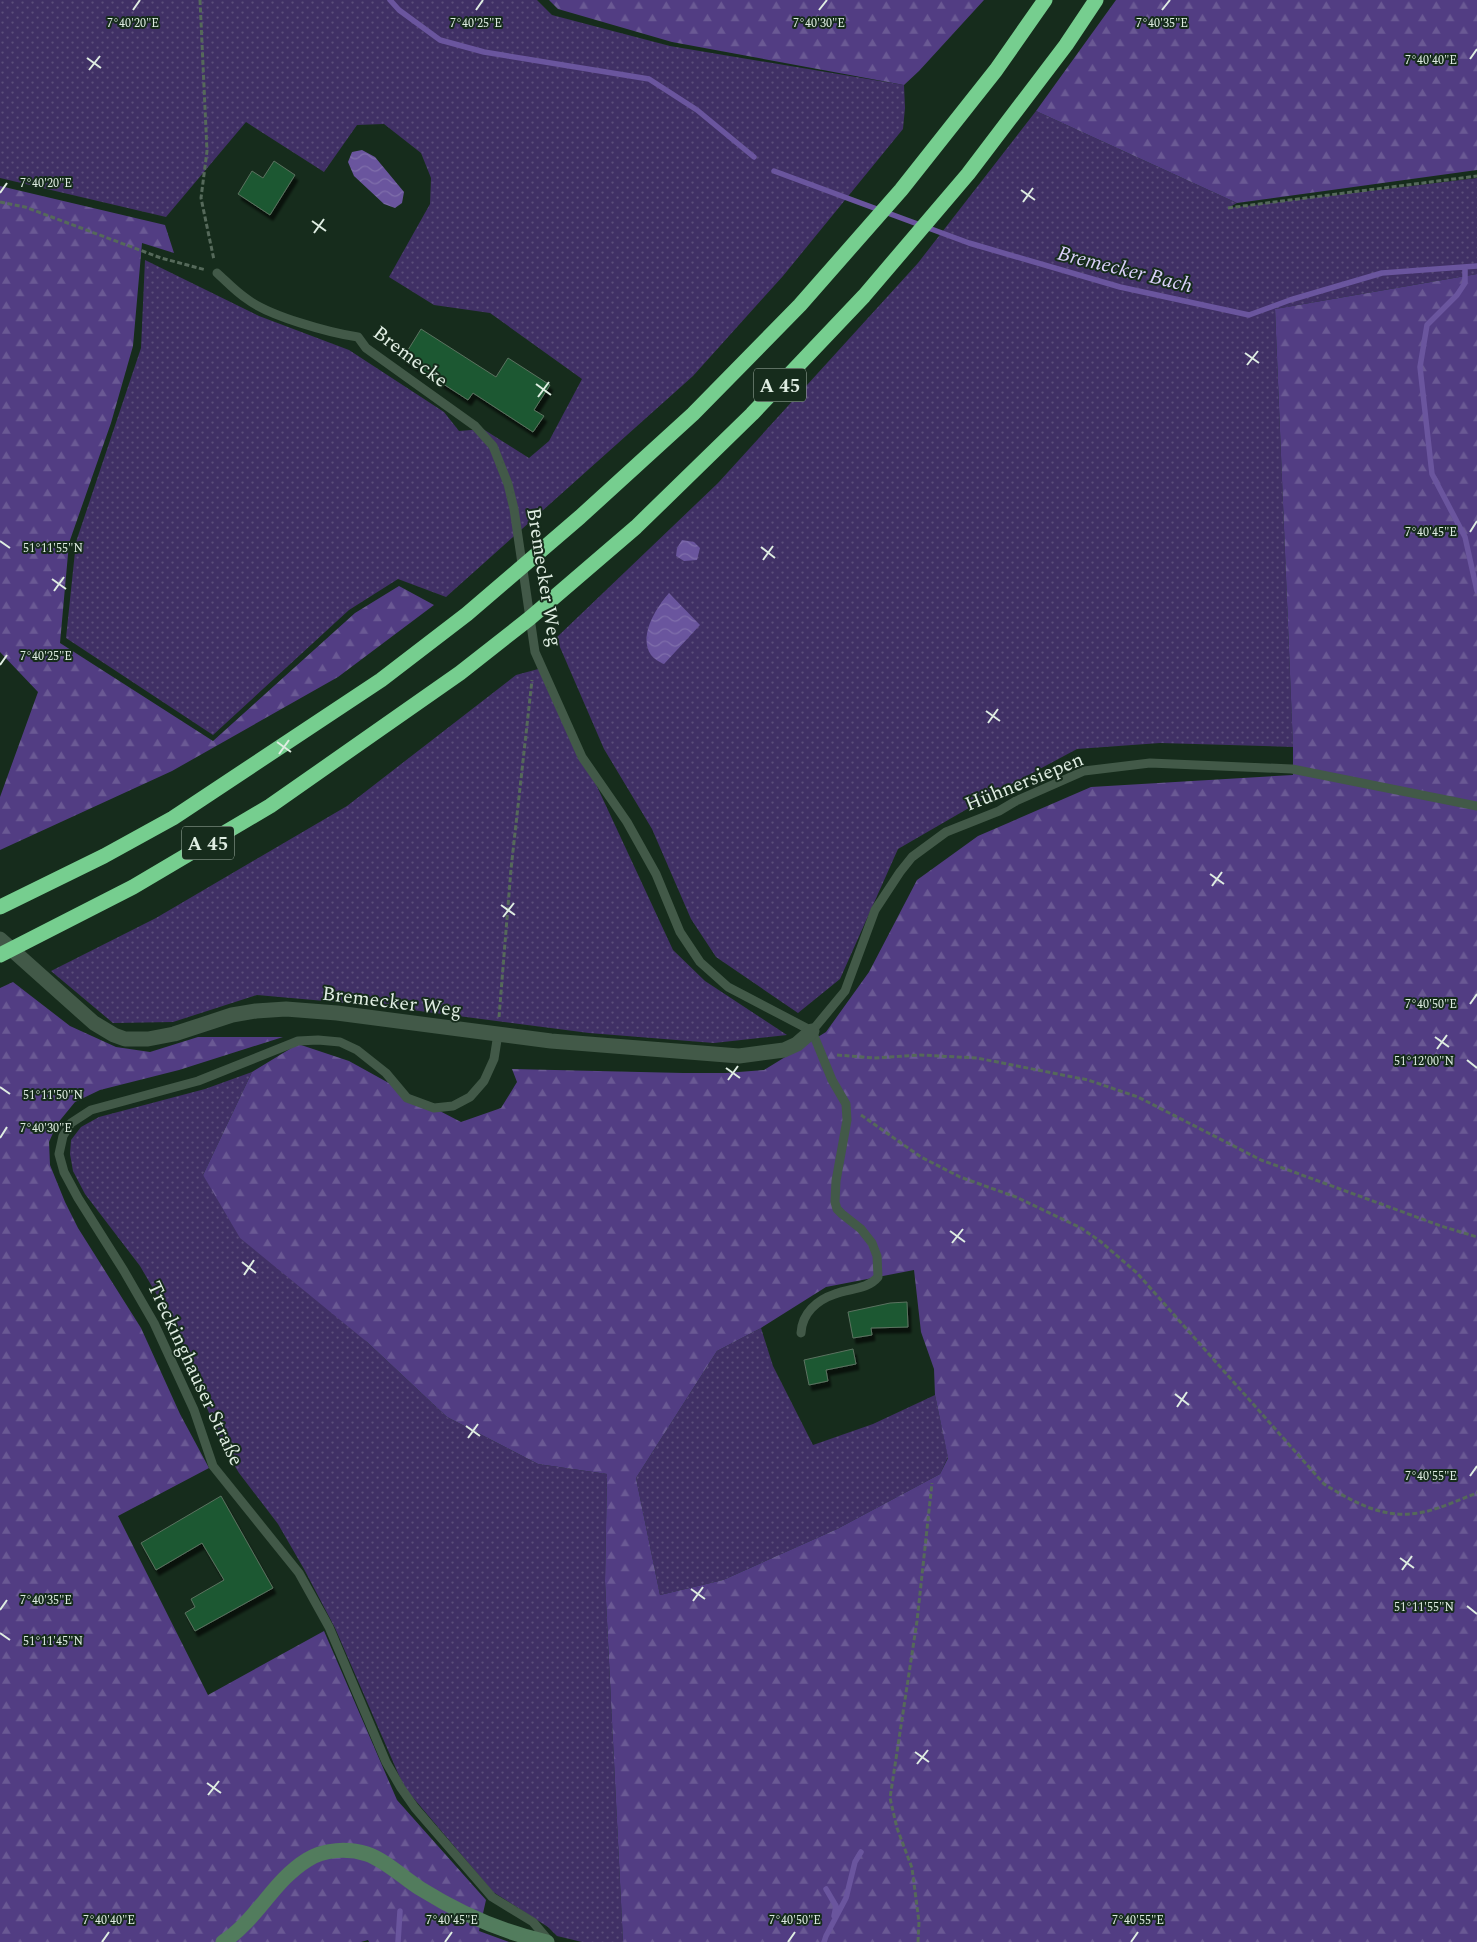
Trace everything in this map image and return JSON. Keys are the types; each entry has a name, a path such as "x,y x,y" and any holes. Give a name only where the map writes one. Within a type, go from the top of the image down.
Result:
{"highway":[{"name":"A 45","path":"0,907 104,856 172,818 381,680 467,614 587,511 693,414 800,305 901,190 996,70 1046,0"},
{"name":"A 45","path":"0,955 133,887 270,806 460,673 530,618 621,540 752,414 864,296 968,174 1066,44 1096,0"}],"main road":[{"name":"Treckinghauser Straße","path":"223,1942 250,1919 280,1882 293,1870 309,1858 339,1850 367,1854 443,1903 467,1916 506,1931 548,1942"}],"street":[{"name":"Bremecker Weg","path":"0,939 94,1023 125,1039 148,1039 174,1034 232,1015 256,1010 286,1009 338,1013 551,1041 739,1056 784,1050 797,1044 812,1031"}],"lane":[{"name":"Bremecke","path":"217,273 248,300 270,311 334,334 358,337 366,348 475,426 493,446"},
{"name":"Bremecker Weg","path":"493,446 508,484 514,509 535,652 582,757 627,822 656,874 680,932 700,962 728,987 812,1031"},
{"name":"Hühnersiepen","path":"812,1031 845,991 875,910 900,872 912,858 946,832 999,811 1016,801 1084,771 1150,763 1292,769 1477,806"},
{"path":"801,1333 802,1322 809,1309 834,1294 872,1285 878,1277 877,1256 872,1242 861,1229 842,1214 835,1202 836,1182 847,1120 846,1104 832,1080 812,1031"},
{"name":"Treckinghauser Straße","path":"498,1034 494,1059 484,1082 470,1097 454,1106 434,1108 407,1098 386,1073 357,1050 340,1042 298,1041 198,1081 91,1110 71,1123 63,1136 59,1154 64,1172 78,1198 154,1323 194,1410 213,1466 299,1573 329,1627 386,1762 400,1788 492,1897 533,1922 548,1942"}],"path":[{"path":"0,202 25,207 161,258 217,273 201,198 207,151 200,0"},
{"path":"1228,208 1477,176"},
{"path":"498,1034 511,869 535,652"},
{"path":"822,1054 874,1058 920,1055 977,1058 1088,1080 1138,1097 1261,1160 1432,1223 1477,1237"},
{"path":"846,1104 921,1157 960,1176 1016,1197 1082,1228 1100,1240 1137,1273 1324,1484 1350,1500 1372,1510 1402,1515 1420,1513 1477,1493"},
{"path":"918,1942 919,1922 912,1868 897,1828 890,1798 917,1621 932,1483"}],"shaded area":[{"path":"0,0 537,0 552,15 670,46 904,85 905,108 903,129 783,276 693,376 446,597 398,579 349,610 213,735 66,638 76,542 141,348 145,260 259,316 349,350 444,412 459,431 483,429 529,458 549,441 582,379 490,313 434,305 389,277 430,204 431,178 421,153 384,124 357,125 324,172 246,122 166,217 0,178"},
{"path":"1036,111 1237,203 1228,208 1477,178 1477,274 1275,309 1293,747 1160,743 1077,749 993,794 898,849 840,979 798,1013 716,957 691,919 652,829 604,749 556,638 718,483 918,263"},
{"path":"542,668 673,950 705,981 787,1035 714,1043 589,1033 381,1006 257,995 173,1022 113,1023 51,971 156,918 347,806 516,675"},
{"path":"252,1072 203,1175 367,1342 447,1417 538,1464 607,1474 605,1581 623,1942 582,1942 557,1936 548,1927 493,1892 404,1787 335,1628 304,1569 278,1524 239,1473 222,1445 171,1319 140,1266 85,1194 73,1171 70,1154 71,1140 81,1127 99,1117 205,1089"},
{"path":"761,1328 773,1366 813,1445 873,1424 935,1395 948,1457 940,1474 837,1529 723,1580 660,1595 636,1478 717,1351"}],"green space":[{"path":"549,0 984,0 904,85 672,42 558,9"},
{"path":"1116,0 1477,0 1477,170 1237,203 1036,111"},
{"path":"0,186 165,225 174,253 142,243 133,346 111,423 69,543 60,643 213,741 355,613 399,586 434,605 338,677 172,771 0,850 0,797 38,692 0,652"},
{"path":"1477,274 1477,1942 623,1942 605,1581 607,1474 538,1464 447,1417 367,1342 240,1238 203,1175 252,1072 298,1044 349,1061 461,1122 501,1108 517,1082 512,1069 683,1073 726,1073 764,1070 826,1032 869,972 917,880 978,836 1091,787 1293,775 1275,309","holes":["914,1270 921,1332 934,1369 935,1395 948,1458 940,1474 837,1529 723,1580 660,1595 636,1478 717,1351 761,1328 826,1287"]},
{"path":"13,982 70,1026 116,1047 150,1052 198,1037 283,1037 179,1070 100,1090 75,1102 57,1124 49,1142 50,1165 65,1202 78,1228 141,1328 180,1414 209,1468 118,1516 208,1695 324,1631 397,1800 486,1900 479,1931 509,1942 369,1942 368,1940 361,1942 0,1942 0,988"}],"water":[{"path":"362,150 375,157 404,192 402,203 395,208 384,204 354,176 348,162 352,152"},
{"path":"682,540 694,542 700,548 697,560 684,561 676,556 677,548"},
{"path":"669,593 700,625 664,664 651,655 646,639 654,614"}],"building":[{"path":"274,161 295,175 270,215 238,194 252,171 263,178"},
{"path":"421,329 496,377 508,358 550,385 534,410 544,416 533,432 473,393 468,400 403,358"},
{"path":"907,1302 908,1327 871,1328 872,1335 853,1338 848,1312 890,1303"},
{"path":"853,1349 856,1364 826,1370 828,1381 809,1385 804,1360"},
{"path":"221,1496 273,1588 195,1631 185,1613 195,1607 191,1599 224,1580 202,1543 156,1570 141,1543"}],"waterway":[{"name":"Bremecker Bach","path":"390,0 399,10 440,40 484,52 649,79 697,110 754,157"},
{"name":"Bremecker Bach","path":"774,171 969,243 1120,287 1249,315 1290,300 1382,273 1477,266"},
{"path":"1465,267 1465,283 1457,295 1427,325 1420,367 1432,474 1465,537 1477,591"},
{"path":"824,1942 846,1898 855,1862 861,1852"},
{"path":"826,1889 836,1906 834,1916"},
{"path":"398,1942 400,1911"}]}
